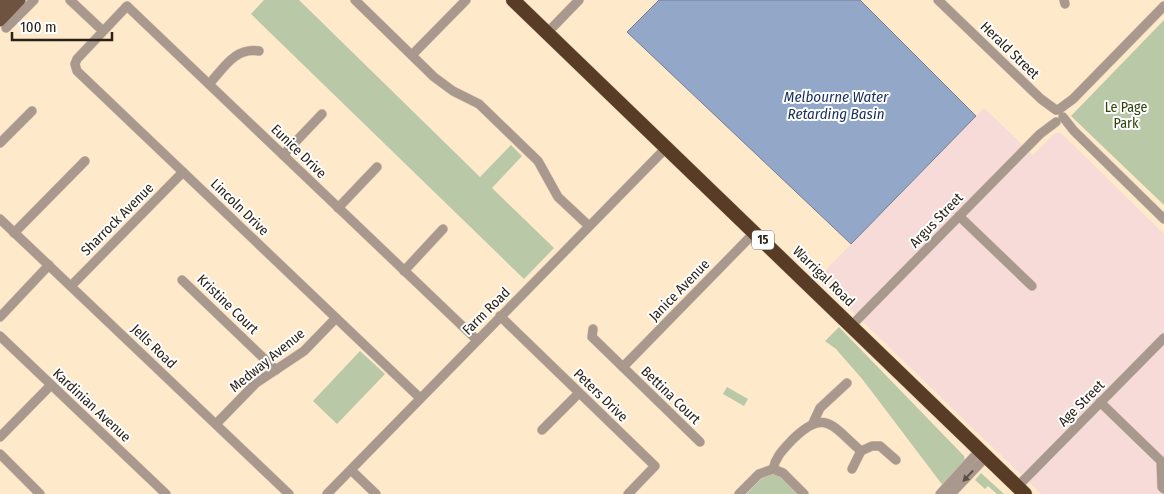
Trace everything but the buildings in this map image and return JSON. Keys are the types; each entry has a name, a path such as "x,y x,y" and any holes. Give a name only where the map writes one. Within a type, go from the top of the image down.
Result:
{"highway":[{"name":"Warrigal Road","path":"513,0 1021,490"}],"main road":[{"path":"0,8 8,0"},
{"path":"5,24 20,0"}],"street":[{"path":"5,24 34,0"},
{"path":"70,0 103,31"},
{"path":"355,0 434,77 453,91 479,104 538,161 558,197 589,226"},
{"path":"412,55 466,0"},
{"path":"547,33 579,0"},
{"name":"Herald Street","path":"938,0 1164,219"},
{"name":"Eunice Drive","path":"103,31 127,6 476,340"},
{"name":"Argus Street","path":"852,326 1164,6"},
{"name":"Lincoln Drive","path":"103,31 76,59 76,68 420,398"},
{"path":"209,84 238,52 249,49 259,51"},
{"path":"0,144 32,111"},
{"path":"284,155 322,114"},
{"name":"Farm Road","path":"327,494 666,148"},
{"path":"14,232 85,161"},
{"path":"338,208 377,167"},
{"name":"Sharrock Avenue","path":"71,286 184,172"},
{"path":"959,216 1032,286"},
{"name":"Jells Road","path":"0,219 290,494"},
{"path":"404,271 443,230"},
{"name":"Janice Avenue","path":"623,367 755,232"},
{"path":"0,317 49,265"},
{"name":"Kristine Court","path":"182,280 276,370"},
{"name":"Peters Drive","path":"500,316 655,466 628,494"},
{"name":"Medway Avenue","path":"216,424 256,383 304,351 336,318"},
{"name":"Bettina Court","path":"593,329 592,337 700,442"},
{"name":"Kardinian Avenue","path":"0,336 166,494"},
{"name":"Age Street","path":"1021,490 1100,402 1164,338"},
{"path":"813,423 820,408 848,383"},
{"path":"0,437 51,385"},
{"path":"542,430 579,393"},
{"path":"1100,402 1161,462 1162,487 1164,489"},
{"path":"773,469 777,455 806,426 813,423 828,423 861,451"},
{"path":"852,469 861,451 872,446 880,446 896,460"},
{"path":"0,454 40,494"},
{"path":"940,494 982,454"},
{"path":"950,494 982,454"},
{"path":"740,494 759,474 765,470 773,469 783,473 804,494"},
{"path":"351,470 376,494"}],"shaded area":[{"path":"984,108 1033,155 1055,133 1061,133 1164,234 1164,494 1041,494 818,278"}],"green space":[{"path":"264,0 299,0 480,177 511,145 522,156 492,188 554,248 524,279 251,14"},
{"name":"Le Page Park","path":"1164,20 1164,205 1071,116"},
{"path":"839,327 964,456 965,461 944,487 863,380 836,349 825,341"},
{"path":"360,351 385,374 337,424 313,401"},
{"path":"727,387 748,399 744,406 723,394"},
{"path":"773,472 788,482 800,494 746,494 763,477"},
{"path":"981,473 1004,494 997,494 988,486 985,489 975,480"}],"water":[{"name":"Melbourne Water Retarding Basin","path":"659,0 860,0 976,116 851,244 627,32"}]}
